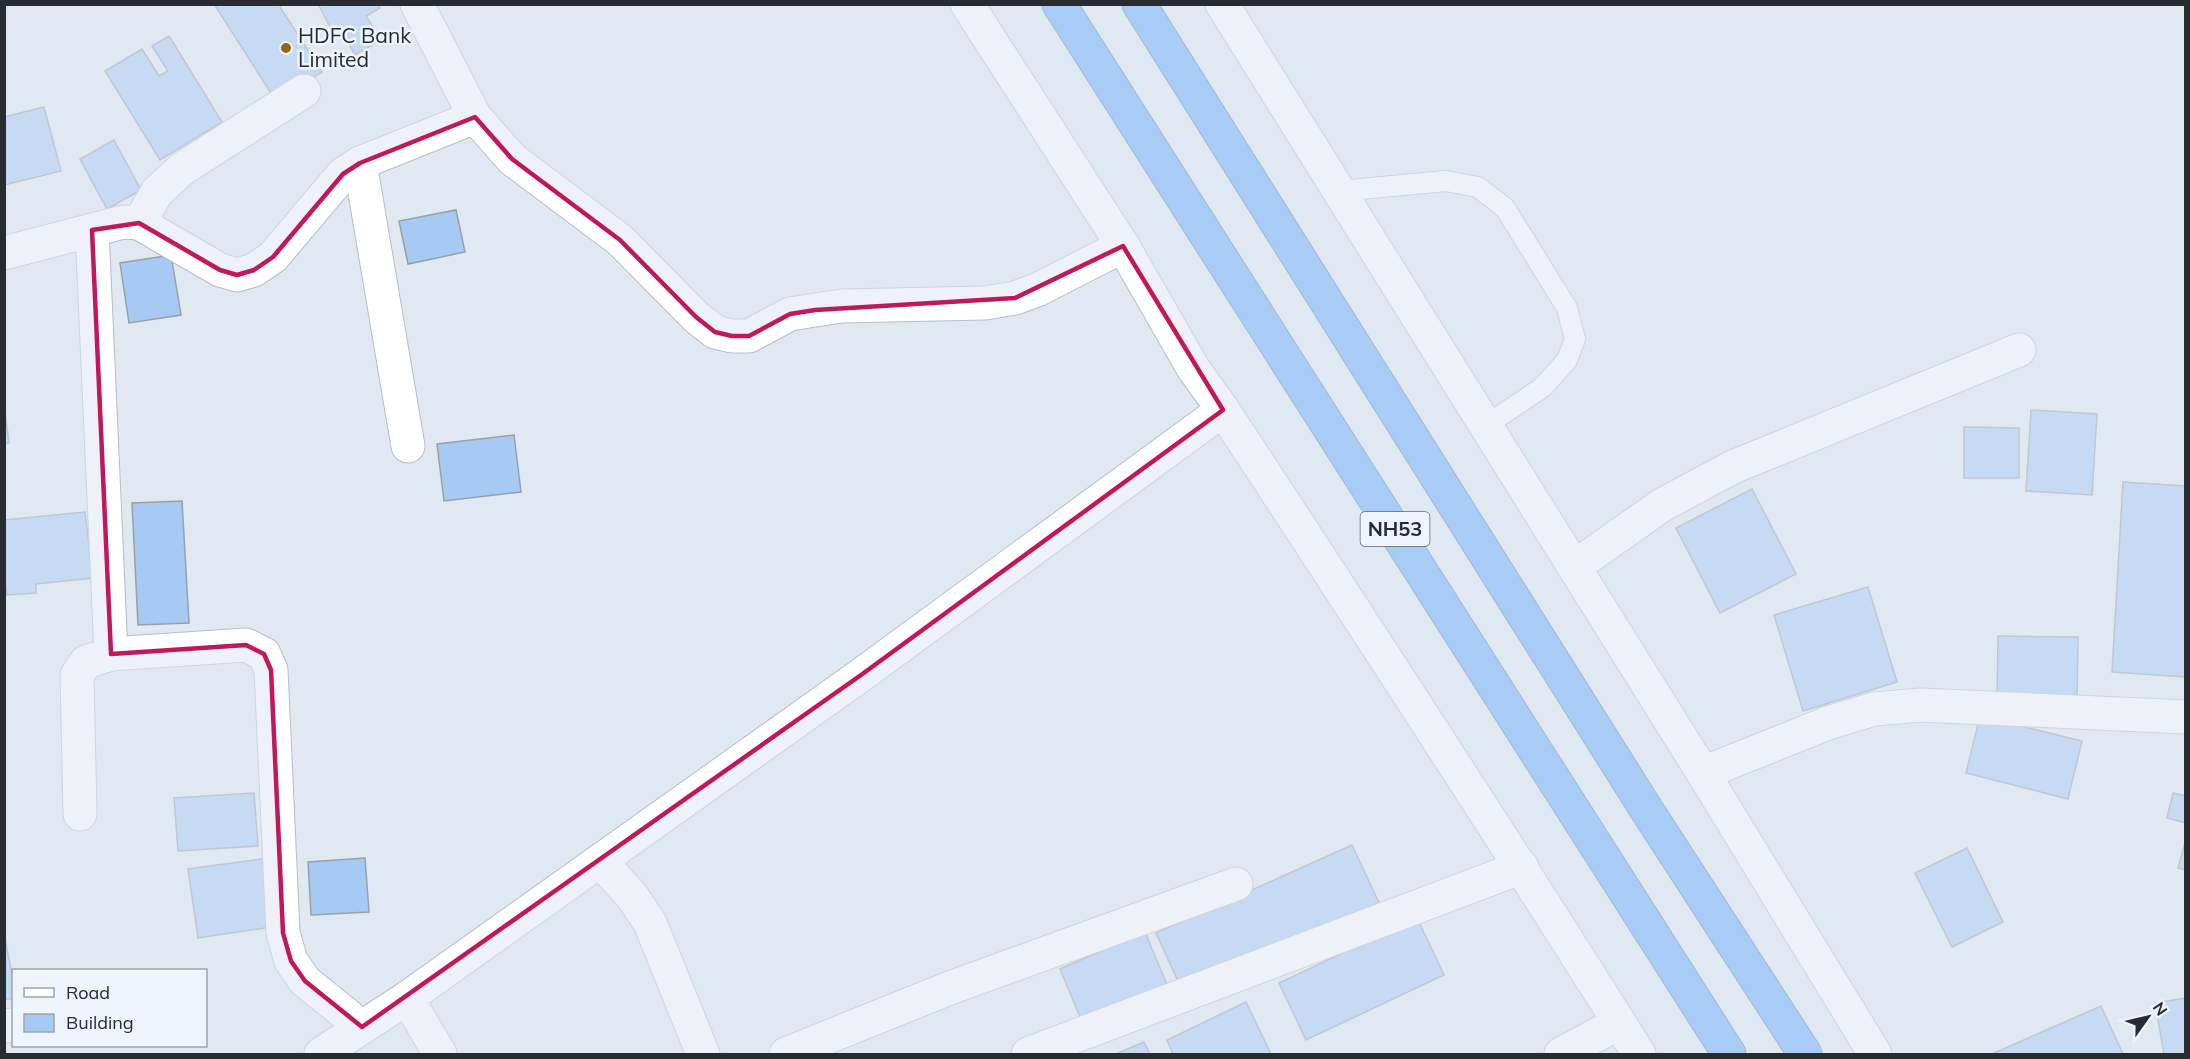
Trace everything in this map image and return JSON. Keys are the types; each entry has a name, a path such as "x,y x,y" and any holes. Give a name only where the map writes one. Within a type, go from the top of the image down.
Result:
{"highway":[{"name":"NH53","path":"1059,4 1730,1054"},
{"name":"NH53","path":"1139,4 1648,812 1805,1054"}],"street":[{"path":"417,4 475,117 512,159 620,240 696,317 715,332 732,336 749,336 790,314 842,306 985,303 1015,298 1123,246"},
{"path":"967,4 1123,246 1193,368 1223,410 1522,867 1638,1054"},
{"path":"1222,4 1703,773 1875,1054"},
{"path":"139,223 157,192 182,169 304,91"},
{"path":"4,253 123,222 139,223 220,270 237,275 254,270 273,256 343,174 360,162 475,117"},
{"path":"360,162 408,447"},
{"path":"92,231 111,654"},
{"path":"1574,567 1662,505 1733,467 2019,350"},
{"path":"321,1054 407,998 861,675 1223,410"},
{"path":"80,814 76,675 86,662 111,654 246,645 264,654 271,670 283,933 291,961 305,981 362,1027"},
{"path":"1703,773 1828,723 1874,709 1921,705 2186,717"},
{"path":"600,861 632,896 650,922 703,1054"},
{"path":"1028,1054 1522,867"},
{"path":"786,1054 947,989 1236,884"},
{"path":"407,998 440,1054"},
{"path":"1561,1054 1619,1023"}],"lane":[{"path":"1339,191 1446,181 1478,187 1504,208 1567,308 1575,339 1567,360 1543,387 1485,426"}],"highlighted area":[{"path":"475,117 512,159 620,240 696,317 715,332 732,336 749,336 790,314 815,310 1015,298 1123,246 1223,410 861,675 362,1027 305,981 291,961 283,933 271,670 264,654 246,645 111,654 92,230 139,223 220,270 237,275 254,270 273,257 343,174 360,163"}],"building":[{"path":"214,4 284,4 280,7 322,72 276,101"},
{"path":"318,4 377,4 380,8 366,16 381,40 355,55 342,32 335,36"},
{"path":"169,36 222,122 160,160 105,71 142,49 159,76 168,71 152,46"},
{"path":"44,107 61,171 4,185 4,117"},
{"path":"114,140 141,190 107,209 80,159"},
{"path":"456,210 465,252 408,264 399,221"},
{"path":"171,255 181,315 129,323 120,263"},
{"path":"4,403 9,443 4,444"},
{"path":"2031,410 2097,414 2092,495 2026,491"},
{"path":"1964,427 2019,428 2019,478 1964,478"},
{"path":"514,435 521,492 444,501 437,444"},
{"path":"2123,482 2186,486 2186,677 2112,672"},
{"path":"1752,489 1796,574 1720,613 1676,528"},
{"path":"182,501 189,623 138,625 132,503"},
{"path":"85,512 93,578 36,584 36,593 7,595 4,570 4,520"},
{"path":"1868,587 1897,682 1803,711 1774,615"},
{"path":"1998,636 2078,637 2077,701 1997,700"},
{"path":"1980,716 2082,741 2068,799 1966,773"},
{"path":"254,793 258,846 178,851 174,798"},
{"path":"2173,793 2186,796 2186,823 2167,818"},
{"path":"2186,839 2186,870 2178,868"},
{"path":"1352,845 1379,903 1183,992 1156,933"},
{"path":"1967,848 2003,922 1952,947 1915,873"},
{"path":"268,858 278,926 198,938 188,869"},
{"path":"365,858 369,912 311,915 308,862"},
{"path":"1417,918 1444,975 1306,1040 1279,983"},
{"path":"1145,932 1168,987 1083,1024 1060,969"},
{"path":"4,933 12,975 12,998 4,1000"},
{"path":"2186,998 2186,1054 2164,1054 2155,1003"},
{"path":"1246,1002 1271,1054 1173,1054 1167,1040"},
{"path":"2101,1006 2123,1054 1992,1054"},
{"path":"1144,1042 1150,1054 1116,1054"}],"place":[{"name":"HDFC Bank Limited","path":"286,48"}]}
